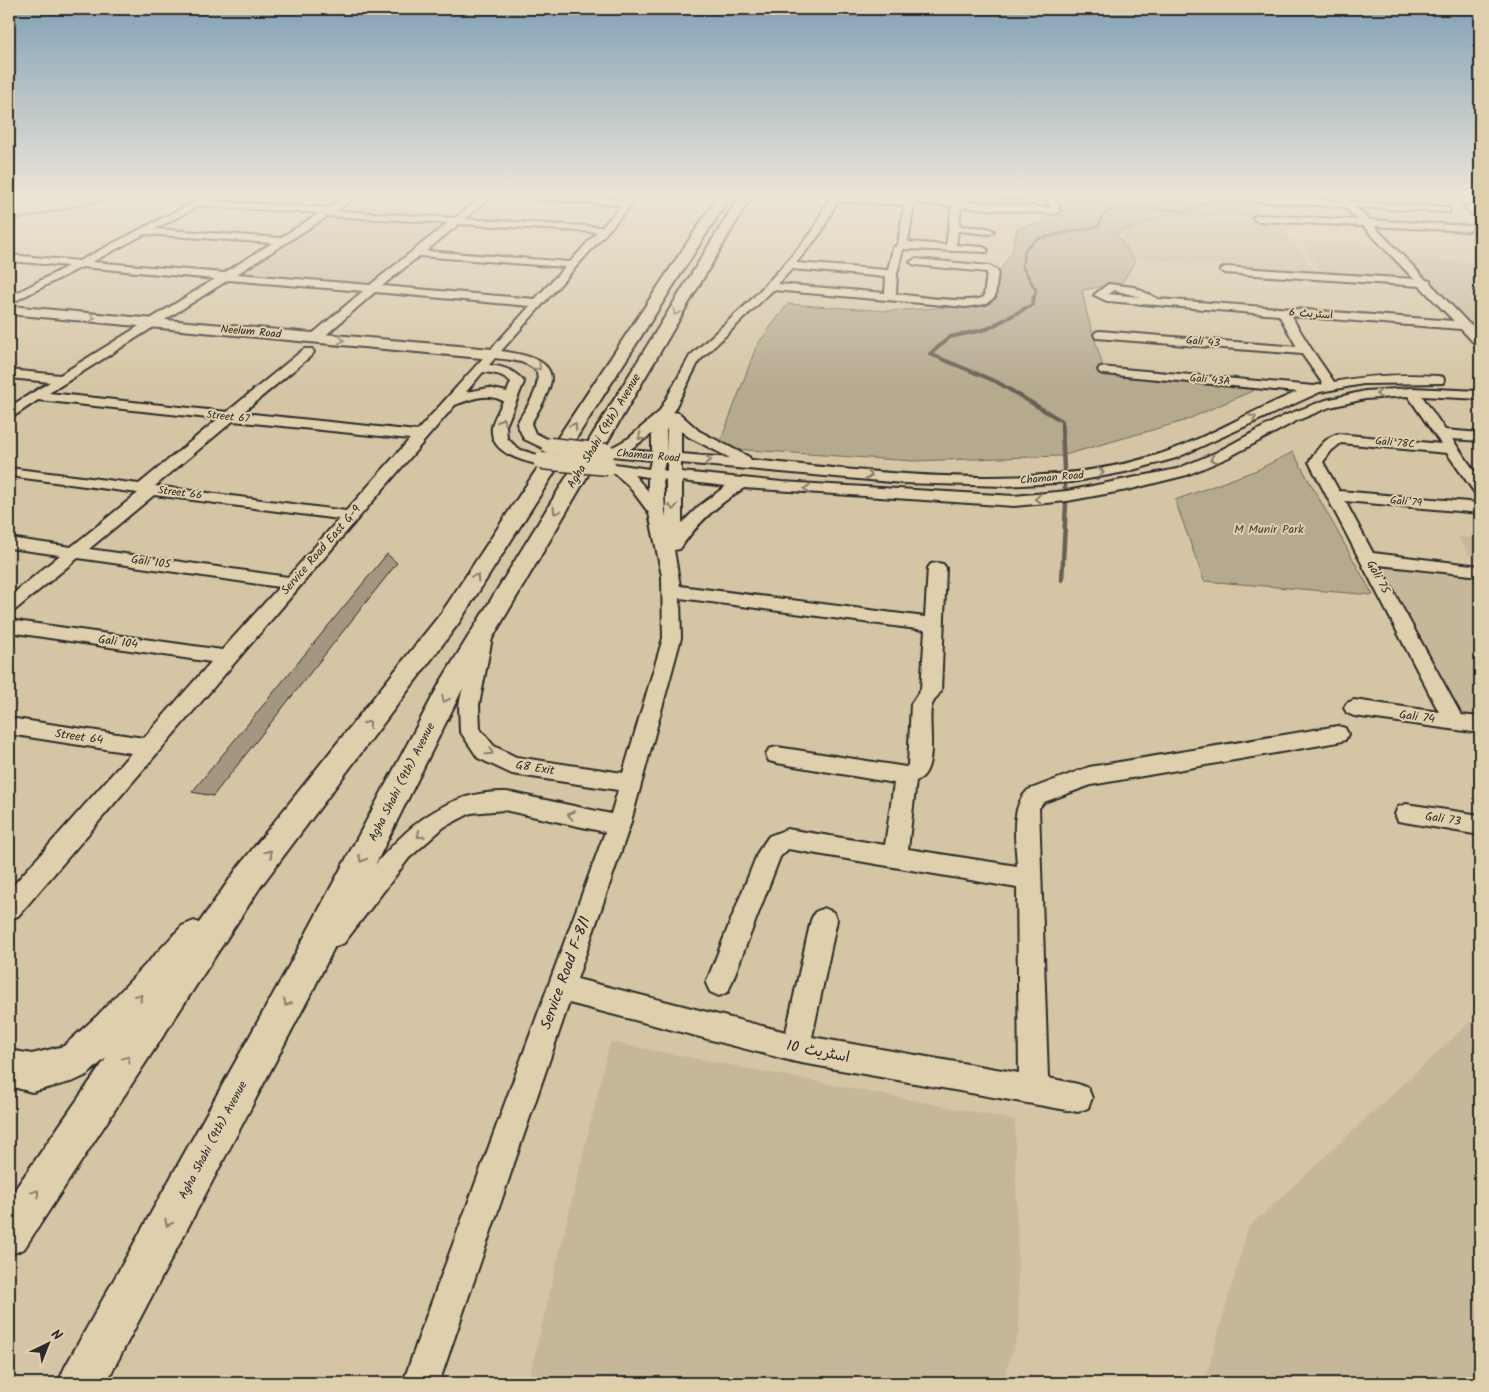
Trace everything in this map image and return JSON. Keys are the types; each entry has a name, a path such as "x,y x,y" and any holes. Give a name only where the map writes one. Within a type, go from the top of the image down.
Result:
{"main road":[{"name":"Agha Shahi (9th) Avenue","path":"9,1234 250,876 450,618 684,260"},
{"name":"Agha Shahi (9th) Avenue","path":"81,1383 302,976 450,688 687,260"},
{"name":"Neelum Road","path":"9,310 151,323 480,368"},
{"name":"Neelum Road","path":"9,322 311,345 492,354"},
{"path":"20,1070 74,1062 111,1028 250,876"}],"street":[{"path":"32,260 540,303"},
{"path":"9,301 87,260"},
{"path":"9,413 252,260"},
{"path":"9,606 76,552 372,289 408,260"},
{"path":"508,260 574,265"},
{"name":"Service Road East G-9","path":"12,899 149,747 492,354 578,260"},
{"name":"Service Road F-8/1","path":"671,550 657,512 656,474 666,457 672,436 669,414 694,359 753,304 794,260"},
{"path":"890,297 895,260"},
{"path":"1403,260 1480,342"},
{"path":"769,286 966,304 980,303 990,298 994,271 990,269 915,262"},
{"path":"789,266 892,274"},
{"path":"1225,270 1426,284"},
{"name":"اسٹریٹ 6","path":"1156,302 1467,326"},
{"path":"1283,312 1306,351 1324,388"},
{"name":"Gali 43","path":"1100,335 1306,351"},
{"path":"492,354 532,362 542,369 545,376 543,384 524,424 529,436 550,446 612,460 657,512"},
{"path":"480,368 513,375 518,382 511,400 504,411 500,426 500,439 513,452 541,460 612,460 669,414 694,434 751,464"},
{"name":"Gali 43A","path":"1104,370 1324,388"},
{"path":"9,374 62,379"},
{"name":"Chaman Road","path":"612,460 666,457 902,478 1005,481 1072,477 1125,468 1171,455 1216,436 1300,395 1324,388 1363,380 1401,378 1480,383"},
{"path":"450,403 469,395 487,392 502,394 511,400"},
{"path":"1412,392 1480,490"},
{"name":"Chaman Road","path":"612,460 639,472 673,476 788,487 1014,501 1067,496 1182,472 1222,455 1291,418 1326,404 1365,395 1412,392 1480,395"},
{"name":"Street 67","path":"36,396 421,436"},
{"path":"1442,434 1480,437"},
{"name":"Gali 78C","path":"1338,438 1452,449"},
{"name":"Gali 75","path":"1338,438 1326,448 1316,462 1455,722"},
{"name":"Service Road F-8/1","path":"422,1383 442,1319 619,826 672,638 673,591 671,550 673,476 666,457"},
{"name":"Street 66","path":"9,472 351,516"},
{"path":"671,550 686,526 702,509 721,494 743,482"},
{"name":"Gali 79","path":"1332,495 1480,508"},
{"name":"Gali 105","path":"9,543 293,583"},
{"path":"1369,558 1480,571"},
{"path":"777,755 906,776 914,773 918,768 921,704 931,691 937,568"},
{"path":"673,591 934,625"},
{"name":"Gali 104","path":"9,626 227,658"},
{"name":"G8 Exit","path":"486,626 468,706 470,731 486,752 512,765 630,784"},
{"name":"Gali 74","path":"1354,708 1480,725"},
{"name":"Street 64","path":"9,726 149,747"},
{"path":"1034,1089 1027,809 1030,802 1036,796 1088,776 1338,734"},
{"path":"895,858 906,776"},
{"path":"302,976 401,850 436,820 468,804 504,801 619,826"},
{"name":"Gali 73","path":"1406,814 1480,825"},
{"path":"719,983 770,852 777,843 787,839 895,858 1028,878"},
{"path":"796,1048 824,920"},
{"name":"اسٹریٹ 10","path":"561,988 796,1048 1078,1098"}],"shaded area":[{"path":"258,260 401,260 369,285 236,274"},
{"path":"1149,260 1307,260 1315,271"},
{"path":"1313,260 1396,260 1418,281 1323,275"},
{"path":"1407,260 1480,263 1480,335"},
{"path":"1458,537 1480,539 1480,566 1477,566"},
{"path":"1380,563 1480,574 1480,722 1463,719"},
{"path":"1480,1013 1480,1383 1204,1383 1248,1228"},
{"path":"610,1042 1015,1120 1019,1331 1002,1383 528,1383"}],"green space":[{"path":"1007,260 1134,260 1135,262 1121,284 1082,290 1087,314 1104,370 1261,387 1184,421 1061,456 913,461 718,448 757,345 788,304 887,311 972,306 994,280"},
{"name":"M Munir Park","path":"1293,452 1373,595 1204,581 1175,500 1257,470"}],"building":[{"path":"387,554 397,563 213,796 192,792"}],"waterway":[{"path":"1023,260 1022,266 1036,290 1034,299"},
{"path":"1034,297 1032,305 987,329 950,337 930,354 997,382 1062,421 1062,427"},
{"path":"1062,427 1064,470"},
{"path":"1062,580 1066,504"}]}
